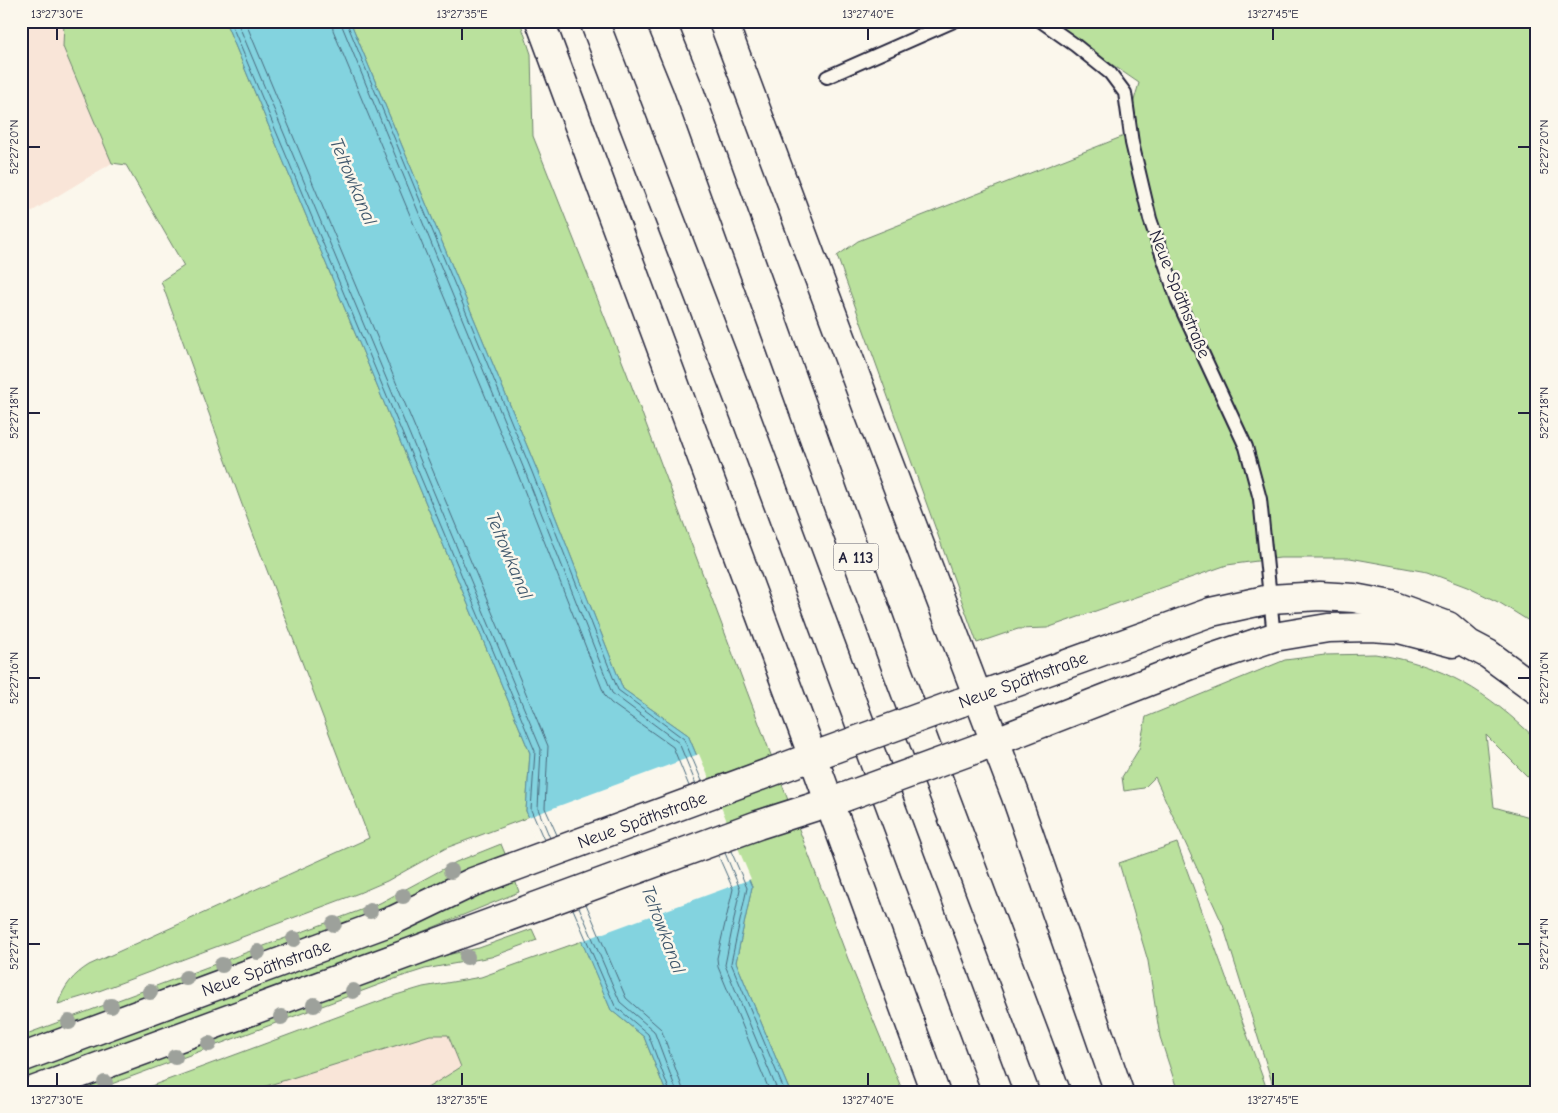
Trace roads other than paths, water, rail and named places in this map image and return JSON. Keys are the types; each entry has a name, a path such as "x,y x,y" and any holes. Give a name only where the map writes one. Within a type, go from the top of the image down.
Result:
{"main road":[{"path":"540,21 836,800 935,1092"},
{"name":"A 113","path":"661,21 687,85 899,676 1056,1092"},
{"path":"724,21 968,699 985,745 1025,822 1119,1092"},
{"path":"596,26 744,412 997,1092"},
{"name":"Neue Späthstraße","path":"21,1058 394,920 454,890 510,868 968,699 1211,612 1270,599 1320,596 1354,598 1391,606 1448,626 1470,644 1488,654 1537,690"},
{"name":"Neue Späthstraße","path":"30,1092 767,822 836,800 985,745 1191,665 1274,636 1328,628 1371,627 1399,629 1444,642 1470,644"}],"lane":[{"path":"827,78 954,21"},
{"name":"Neue Späthstraße","path":"1041,21 1075,44 1110,73 1125,93 1132,143 1150,219 1178,301 1246,447 1260,499 1274,636"}],"water":[{"name":"Teltowkanal","path":"225,21 350,21 537,470 623,689 688,735 752,887 736,962 790,1092 666,1092 644,1037 611,1010 526,811 530,753"}]}
